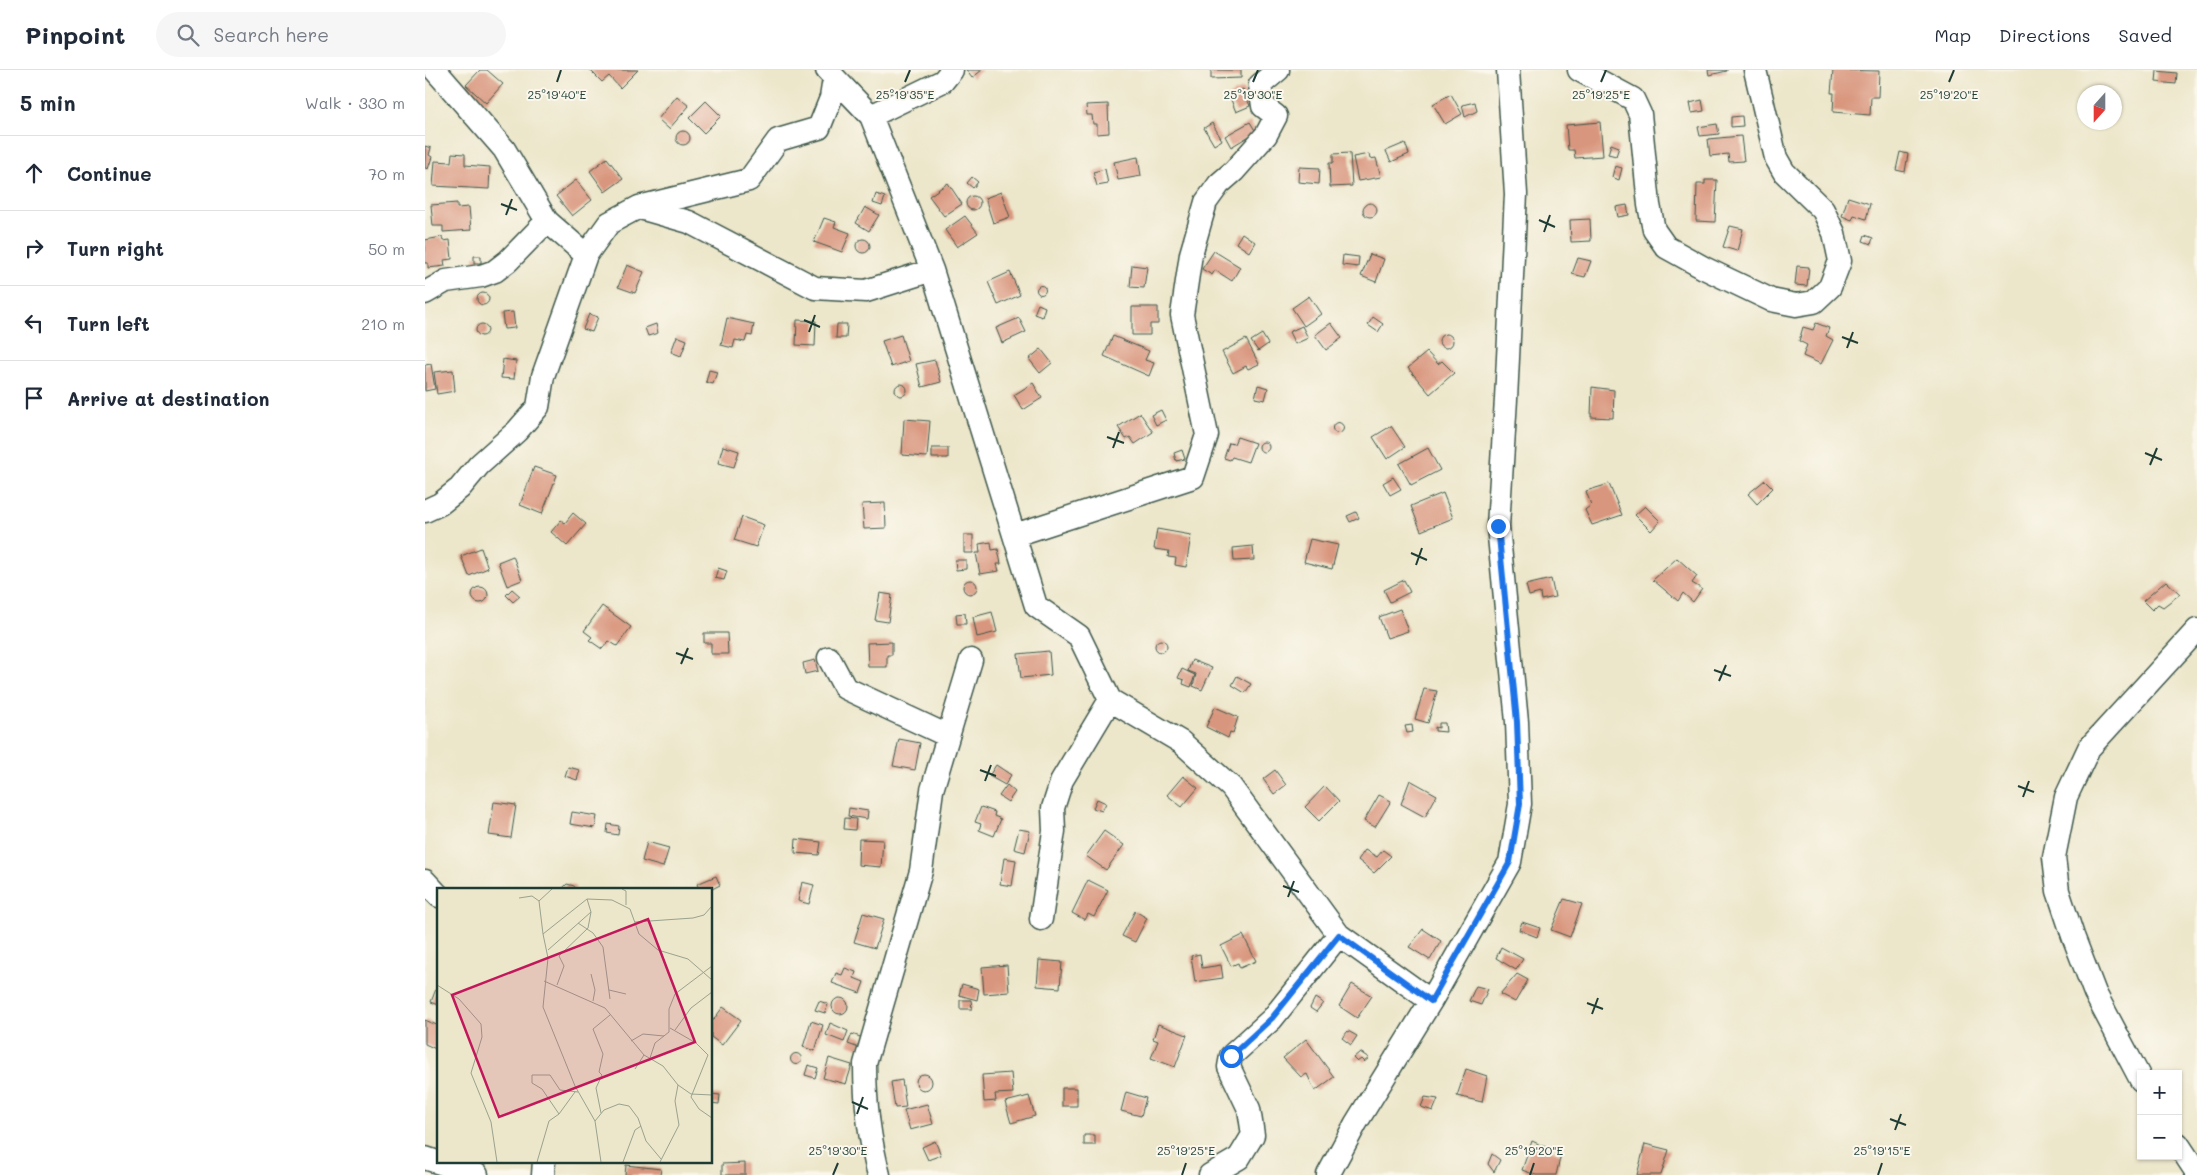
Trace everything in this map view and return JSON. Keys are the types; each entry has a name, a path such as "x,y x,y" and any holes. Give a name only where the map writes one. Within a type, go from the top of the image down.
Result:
{"street":[{"path":"435,70 504,149 547,220 585,255"},
{"path":"871,116 943,81 952,70"},
{"path":"1015,535 1193,477 1207,435 1182,315 1191,254 1206,202 1219,184 1234,171 1267,135 1276,116 1263,106 1260,85 1278,70"},
{"path":"1328,1175 1356,1123 1431,1001 1510,862 1520,804 1517,722 1498,526 1516,194 1508,70"},
{"path":"1579,70 1633,99 1640,114 1652,222 1654,230 1666,247 1704,268 1771,300 1797,305 1813,302 1830,287 1840,261 1834,233 1823,210 1784,172 1776,158 1755,70"},
{"path":"831,74 871,116 932,270 1036,606 1079,636 1110,700 1181,742 1231,787 1339,935 1431,1001"},
{"path":"425,511 441,504 460,488 479,465 517,431 538,407 543,376 585,255 609,223 639,207 749,180 778,140 819,128 831,98 831,74"},
{"path":"639,207 689,222 815,288 866,292 932,270"},
{"path":"425,293 446,281 481,276 495,271 508,261 547,220"},
{"path":"2137,1072 2095,992 2076,944 2059,891 2054,857 2067,797 2089,748 2197,630"},
{"path":"829,658 845,688 948,736"},
{"path":"879,1175 872,1150 865,1096 865,1064 921,871 931,790 971,660"},
{"path":"1041,919 1054,831 1053,808 1062,780 1110,700"},
{"path":"425,881 437,894"},
{"path":"1211,1175 1239,1158 1253,1135 1249,1109 1229,1067 1231,1056 1272,1018 1339,935"},
{"path":"2182,1150 2197,1173"},
{"path":"425,1158 437,1162"},
{"path":"437,1162 477,1175"},
{"path":"543,1175 544,1162"}],"building":[{"path":"480,70 487,70 503,84 486,103 466,85"},
{"path":"590,70 638,70 620,88 609,76 602,82"},
{"path":"966,70 982,70 972,78"},
{"path":"1211,70 1241,70 1241,78 1211,79"},
{"path":"1708,70 1727,70 1727,71 1709,75"},
{"path":"1833,70 1879,71 1878,97 1871,97 1870,115 1833,112 1834,93 1831,93"},
{"path":"2157,71 2177,73 2176,84 2156,82"},
{"path":"1243,89 1250,106 1236,112 1229,95"},
{"path":"1451,94 1462,114 1445,124 1433,104"},
{"path":"677,96 689,106 669,129 658,119"},
{"path":"1702,100 1704,111 1692,113 1690,103"},
{"path":"706,101 721,116 704,133 689,118"},
{"path":"1475,102 1477,111 1465,117 1462,105"},
{"path":"1108,104 1109,133 1097,134 1097,124 1093,124 1092,115 1087,115 1086,105"},
{"path":"1742,116 1743,126 1731,127 1731,117"},
{"path":"1250,122 1256,132 1231,147 1225,136"},
{"path":"1600,122 1603,156 1575,158 1574,150 1568,150 1566,125"},
{"path":"1212,123 1222,140 1214,145 1204,128"},
{"path":"1717,124 1719,134 1700,136 1698,127"},
{"path":"683,131 688,133 690,138 688,143 683,145 678,143 676,138 678,133"},
{"path":"1741,136 1744,161 1729,162 1728,154 1710,156 1708,139"},
{"path":"1405,143 1409,154 1391,162 1386,151"},
{"path":"1611,144 1619,147 1616,156 1608,154"},
{"path":"425,146 431,148 429,155 432,157 428,169 425,168"},
{"path":"1900,152 1908,154 1905,172 1896,170"},
{"path":"452,153 465,154 465,165 490,167 489,189 433,186 435,161 451,162"},
{"path":"1350,153 1352,186 1330,187 1329,163 1333,163 1333,154"},
{"path":"1369,154 1370,159 1376,158 1381,177 1358,181 1353,157"},
{"path":"1138,157 1141,176 1118,180 1114,162"},
{"path":"607,158 623,179 605,192 590,171"},
{"path":"1615,166 1622,168 1619,180 1612,177"},
{"path":"1299,167 1320,168 1319,184 1298,182"},
{"path":"1105,169 1108,184 1097,186 1093,172"},
{"path":"972,177 978,182 973,188 967,183"},
{"path":"576,180 592,200 572,216 556,196"},
{"path":"1705,180 1717,180 1715,222 1696,221 1697,184 1705,184"},
{"path":"948,183 962,204 944,216 929,196"},
{"path":"1001,192 1010,217 993,223 985,198"},
{"path":"876,194 885,197 882,206 873,203"},
{"path":"970,196 976,196 980,203 976,210 970,210 966,206 966,200"},
{"path":"1848,197 1870,204 1866,219 1854,215 1852,220 1842,216"},
{"path":"457,203 457,208 469,207 471,230 443,232 443,226 433,226 431,205"},
{"path":"1367,203 1373,203 1377,210 1373,217 1367,217 1363,213 1363,207"},
{"path":"1627,205 1629,215 1618,217 1616,207"},
{"path":"865,207 879,215 869,231 856,223"},
{"path":"965,216 978,233 957,247 945,230"},
{"path":"824,218 836,222 834,227 850,233 842,252 814,242"},
{"path":"1590,219 1591,241 1571,242 1570,220"},
{"path":"1730,226 1743,229 1737,251 1723,247"},
{"path":"1242,233 1255,242 1249,252 1236,243"},
{"path":"1865,235 1873,238 1871,244 1863,241"},
{"path":"442,237 443,241 450,240 452,259 444,260 445,266 428,268 428,263 425,263 425,240"},
{"path":"863,239 868,241 870,246 868,251 863,253 858,251 856,246 858,241"},
{"path":"1214,251 1240,267 1232,281 1215,270 1212,275 1202,269"},
{"path":"1370,254 1384,259 1376,282 1361,276"},
{"path":"1343,255 1359,257 1358,267 1342,265"},
{"path":"474,256 481,256 481,263 474,263"},
{"path":"1578,258 1591,261 1585,277 1572,274"},
{"path":"627,265 644,272 635,293 618,287"},
{"path":"1132,265 1147,267 1144,288 1130,287"},
{"path":"1797,266 1809,267 1807,286 1795,285"},
{"path":"1010,272 1020,295 998,305 988,282"},
{"path":"1041,285 1046,290 1041,295 1036,290"},
{"path":"481,293 485,293 489,299 485,305 481,305 477,301 477,297"},
{"path":"1309,296 1321,314 1304,326 1292,308"},
{"path":"1038,304 1045,307 1042,317 1034,314"},
{"path":"1132,307 1158,307 1158,324 1150,324 1150,335 1132,335"},
{"path":"513,312 515,328 504,329 502,313"},
{"path":"589,314 598,317 592,332 583,329"},
{"path":"1373,317 1383,324 1378,332 1368,325"},
{"path":"727,318 754,324 752,336 747,335 745,342 735,340 733,348 721,345"},
{"path":"1019,318 1026,332 1002,343 996,328"},
{"path":"797,320 816,321 815,346 796,345"},
{"path":"1331,323 1342,338 1326,350 1315,335"},
{"path":"1816,323 1829,328 1826,336 1833,340 1821,364 1803,356 1807,345 1799,341 1803,327 1813,330"},
{"path":"480,324 484,324 488,330 484,336 480,336 476,332 476,328"},
{"path":"656,324 658,333 648,336 645,328"},
{"path":"837,324 847,324 846,338 836,338"},
{"path":"1302,326 1308,338 1295,344 1289,332"},
{"path":"1262,334 1268,344 1258,351 1251,341"},
{"path":"1446,334 1451,336 1453,341 1451,346 1446,348 1441,346 1439,341 1441,336"},
{"path":"901,335 909,361 891,367 882,341"},
{"path":"677,336 687,340 681,356 671,352"},
{"path":"1113,336 1149,351 1145,360 1154,363 1149,376 1104,356"},
{"path":"1246,339 1259,364 1248,369 1246,366 1233,373 1222,352"},
{"path":"1041,349 1052,363 1040,373 1029,359"},
{"path":"1427,352 1438,364 1442,361 1454,373 1430,394 1408,368"},
{"path":"503,359 516,361 514,379 501,378"},
{"path":"935,360 941,382 922,387 916,364"},
{"path":"431,364 435,389 425,391 425,365"},
{"path":"453,370 455,391 437,394 434,372"},
{"path":"709,370 717,372 713,384 706,382"},
{"path":"1033,383 1042,398 1023,410 1014,395"},
{"path":"901,384 907,390 901,396 895,390"},
{"path":"1258,385 1268,388 1265,400 1255,398"},
{"path":"1592,387 1614,390 1613,418 1591,417"},
{"path":"1161,410 1166,420 1156,425 1151,415"},
{"path":"1140,413 1153,432 1135,444 1130,437 1126,439 1118,427"},
{"path":"904,419 930,421 927,457 902,455"},
{"path":"1338,422 1344,428 1338,434 1332,428"},
{"path":"1391,426 1405,447 1387,459 1373,437"},
{"path":"1237,437 1255,443 1248,462 1232,457 1230,460 1224,458 1229,443 1234,444"},
{"path":"1262,442 1266,442 1269,447 1268,451 1262,452 1259,449 1259,445"},
{"path":"723,446 739,451 734,467 718,463"},
{"path":"932,448 948,448 948,458 932,458"},
{"path":"1428,448 1440,470 1411,485 1399,464"},
{"path":"1182,450 1185,459 1176,461 1174,453"},
{"path":"534,467 557,475 542,514 520,505"},
{"path":"1393,477 1401,489 1390,495 1383,483"},
{"path":"1765,480 1773,488 1757,504 1748,494"},
{"path":"1609,484 1622,515 1592,525 1585,510 1591,505 1586,491"},
{"path":"1443,493 1453,518 1421,531 1411,506"},
{"path":"885,503 886,528 864,529 862,504"},
{"path":"1645,506 1660,521 1651,531 1635,515"},
{"path":"1356,512 1359,518 1350,522 1347,516"},
{"path":"573,513 586,524 567,546 551,532 561,520 565,523"},
{"path":"742,517 764,525 756,547 734,540"},
{"path":"1157,529 1191,535 1186,567 1175,565 1176,558 1168,557 1169,551 1154,549"},
{"path":"964,535 973,535 973,553 964,553"},
{"path":"1310,539 1338,545 1332,569 1304,562"},
{"path":"991,542 992,550 998,549 1001,564 997,564 999,571 980,574 976,553 980,553 979,544"},
{"path":"1253,546 1254,560 1234,561 1233,548"},
{"path":"481,548 488,568 469,576 461,556"},
{"path":"513,556 522,580 507,586 498,562"},
{"path":"1677,558 1697,576 1692,583 1702,589 1693,602 1683,593 1678,601 1653,580"},
{"path":"955,560 966,560 966,569 956,570"},
{"path":"718,568 727,571 724,580 715,578"},
{"path":"1551,579 1555,597 1541,600 1540,593 1529,596 1526,585"},
{"path":"970,580 975,582 977,587 975,592 970,594 965,592 963,587 965,582"},
{"path":"1404,580 1410,592 1390,602 1384,590"},
{"path":"2166,581 2180,594 2163,607 2158,604 2152,610 2143,601"},
{"path":"480,587 486,589 488,595 486,601 480,603 474,601 472,595 474,589"},
{"path":"512,589 520,596 513,602 506,595"},
{"path":"880,593 892,595 888,622 875,620"},
{"path":"602,606 631,627 617,646 609,641 602,649 589,640 592,637 584,631"},
{"path":"1400,609 1408,631 1387,638 1379,617"},
{"path":"992,612 997,632 977,637 973,617"},
{"path":"965,613 966,624 957,624 956,614"},
{"path":"704,633 727,633 728,654 711,654 711,643 704,643"},
{"path":"1159,640 1163,640 1167,646 1163,652 1159,652 1155,648 1155,644"},
{"path":"892,642 892,655 887,655 887,667 868,667 867,643"},
{"path":"1049,651 1051,675 1021,678 1018,654"},
{"path":"815,660 818,671 805,674 803,663"},
{"path":"1192,660 1212,668 1202,690 1193,686 1196,674 1188,671"},
{"path":"1182,669 1195,675 1191,687 1183,684 1184,680 1178,678"},
{"path":"1237,676 1251,684 1245,693 1232,685"},
{"path":"1424,689 1437,691 1428,723 1415,719"},
{"path":"1215,707 1238,717 1233,733 1230,732 1228,738 1206,727"},
{"path":"1439,723 1445,723 1446,732 1435,731 1435,727 1439,728"},
{"path":"1412,725 1413,732 1407,733 1405,726"},
{"path":"899,739 920,743 915,770 893,766"},
{"path":"996,765 1011,775 1005,785 989,776"},
{"path":"568,767 580,770 577,780 565,776"},
{"path":"1275,770 1286,785 1274,794 1263,779"},
{"path":"1183,776 1198,788 1182,807 1167,795"},
{"path":"1410,780 1437,795 1425,817 1401,804"},
{"path":"1007,785 1015,792 1008,802 999,796"},
{"path":"1325,786 1339,801 1319,821 1305,807"},
{"path":"1379,795 1391,801 1375,827 1364,821"},
{"path":"1097,799 1106,803 1102,811 1093,808"},
{"path":"494,802 516,805 511,838 489,835"},
{"path":"981,807 995,812 994,816 1001,819 994,836 979,830 981,824 975,822"},
{"path":"849,808 868,811 867,819 848,816"},
{"path":"572,812 597,816 595,828 570,824"},
{"path":"845,818 856,819 855,830 844,829"},
{"path":"608,824 619,826 618,835 607,833"},
{"path":"1019,829 1030,831 1025,852 1014,849"},
{"path":"1104,831 1124,845 1106,870 1086,856"},
{"path":"796,839 821,842 819,855 795,853"},
{"path":"859,839 883,840 881,867 858,865"},
{"path":"647,842 669,848 663,867 642,861"},
{"path":"1365,850 1377,857 1383,850 1391,856 1374,873 1358,860"},
{"path":"1004,858 1016,860 1012,886 1000,884"},
{"path":"716,876 720,885 713,888 699,888 697,884"},
{"path":"1088,880 1108,890 1094,917 1088,914 1085,920 1072,913"},
{"path":"802,882 814,885 809,904 798,901"},
{"path":"567,884 575,888 563,888"},
{"path":"1564,899 1582,904 1570,937 1551,930"},
{"path":"1135,911 1147,918 1135,942 1122,936"},
{"path":"863,913 884,919 875,948 854,942"},
{"path":"1522,922 1540,928 1537,937 1519,930"},
{"path":"1423,929 1441,941 1430,960 1409,947"},
{"path":"1243,935 1256,961 1240,968 1238,963 1231,966 1221,946"},
{"path":"1501,947 1523,959 1516,970 1496,958"},
{"path":"1200,954 1202,968 1221,965 1223,978 1195,982 1191,956"},
{"path":"1039,960 1062,962 1060,988 1037,986"},
{"path":"1007,965 1009,992 984,994 982,967"},
{"path":"845,968 856,972 854,978 864,982 860,993 832,983 836,973 842,975"},
{"path":"1517,974 1528,980 1515,1002 1500,994"},
{"path":"962,984 979,989 977,1000 959,995"},
{"path":"1352,984 1372,996 1357,1018 1339,1006"},
{"path":"1476,986 1488,989 1481,1005 1469,1001"},
{"path":"436,989 437,989 437,1004 431,1002"},
{"path":"837,998 843,998 848,1003 846,1012 837,1014 832,1009 832,1003"},
{"path":"1315,998 1323,1003 1316,1012 1310,1008"},
{"path":"960,1000 971,1000 972,1009 960,1009"},
{"path":"819,1001 828,1004 825,1013 815,1010"},
{"path":"723,1007 741,1020 722,1045 713,1038 713,1020"},
{"path":"425,1020 437,1025 437,1050 425,1044"},
{"path":"811,1021 823,1025 815,1051 803,1047"},
{"path":"830,1023 848,1031 844,1042 826,1035"},
{"path":"1158,1024 1187,1035 1175,1067 1151,1058 1158,1041 1153,1039"},
{"path":"1348,1031 1357,1036 1351,1045 1342,1038"},
{"path":"852,1034 863,1038 859,1048 848,1044"},
{"path":"1306,1039 1334,1077 1315,1091 1307,1074 1301,1077 1283,1058"},
{"path":"1360,1052 1369,1058 1364,1062 1361,1059 1357,1062 1353,1058"},
{"path":"796,1053 802,1059 796,1065 790,1059"},
{"path":"829,1058 852,1065 846,1084 823,1078"},
{"path":"808,1065 818,1068 815,1078 805,1075"},
{"path":"1466,1069 1487,1076 1482,1102 1457,1096"},
{"path":"1011,1073 1013,1093 995,1094 996,1101 984,1102 982,1075"},
{"path":"924,1074 930,1076 932,1082 930,1088 924,1090 918,1088 916,1082 918,1076"},
{"path":"902,1080 906,1107 895,1108 891,1082"},
{"path":"1062,1088 1077,1088 1077,1106 1062,1106"},
{"path":"1126,1092 1146,1098 1141,1116 1121,1111"},
{"path":"713,1094 720,1095 719,1104 713,1103"},
{"path":"1029,1096 1035,1116 1011,1123 1005,1102"},
{"path":"1425,1097 1438,1099 1433,1111 1421,1107"},
{"path":"927,1104 933,1124 910,1130 904,1110"},
{"path":"1084,1135 1095,1135 1095,1145 1084,1145"},
{"path":"935,1141 941,1155 928,1160 922,1147"},
{"path":"1532,1141 1561,1154 1556,1175 1536,1175 1522,1170"},
{"path":"1645,1144 1669,1150 1661,1175 1637,1175"},
{"path":"1492,1154 1500,1160 1494,1172 1488,1164"},
{"path":"745,1163 745,1175 722,1175 722,1164"},
{"path":"626,1165 661,1169 660,1175 625,1175"}],"route":[{"path":"1231,1056 1272,1018 1339,935 1431,1001 1510,862 1520,804 1517,722 1498,526"}]}
